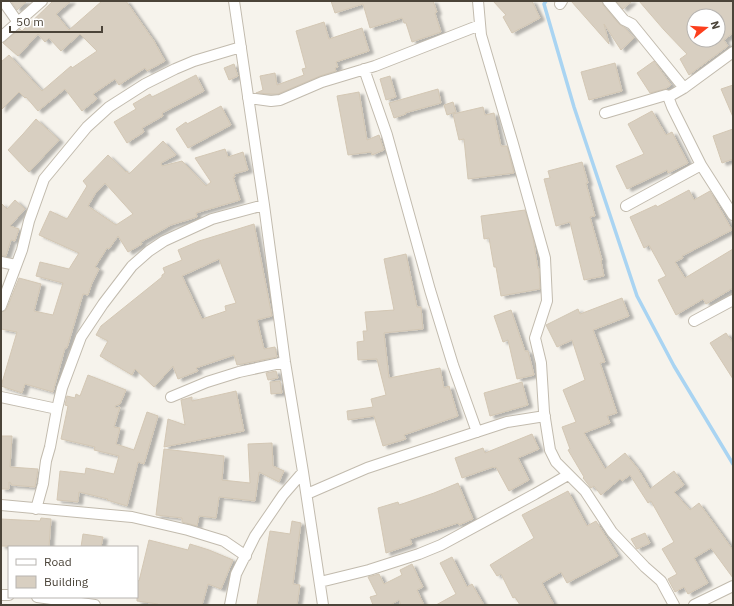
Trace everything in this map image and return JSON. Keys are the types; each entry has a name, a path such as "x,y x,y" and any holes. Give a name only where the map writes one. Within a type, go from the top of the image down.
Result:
{"street":[{"path":"3,1 17,21"},
{"path":"1,37 17,21 42,1"},
{"path":"234,1 285,362 323,605"},
{"path":"478,1 481,35 545,258 547,301 535,338 541,363 545,416 550,450 556,462 585,491 612,532 645,567 661,581 674,605"},
{"path":"608,1 624,20 632,24 684,88"},
{"path":"248,98 271,101 280,100 322,82 364,69 480,25"},
{"path":"1,306 22,250 29,221 44,179 87,127 109,107 145,84 194,61 241,48"},
{"path":"605,113 666,95 670,96 684,88 733,52"},
{"path":"364,69 387,135 430,290 453,365 477,432"},
{"path":"670,96 669,99 672,107 701,165 733,215"},
{"path":"626,206 701,165"},
{"path":"36,509 44,484 46,461 62,388 81,337 103,304 132,266 149,251 164,241 212,219 264,205"},
{"path":"1,262 16,265"},
{"path":"694,321 733,300"},
{"path":"171,397 207,382 239,372 285,362"},
{"path":"1,397 57,409"},
{"path":"306,494 367,468 507,422 545,416"},
{"path":"230,605 236,574 255,536 283,496 303,472"},
{"path":"320,582 369,570 419,554 441,545 568,475"},
{"path":"1,505 132,517 188,530 224,541 246,556"},
{"path":"694,605 733,586"},
{"path":"44,598 95,605"}],"building":[{"path":"11,1 27,1 17,10"},
{"path":"53,1 71,1 56,14 69,30 102,1 126,1 154,41 165,61 147,71 145,68 119,85 115,79 93,94 97,99 82,111 65,89 38,111 26,97 25,98 19,92 1,110 1,62 9,55 42,91 71,66 72,68 97,51 80,34 61,51 49,38 45,42 38,34 18,56 3,43 20,29 22,31"},
{"path":"331,1 433,1 441,32 412,42 406,23 404,23 402,18 370,28 363,4 335,13"},
{"path":"493,1 532,1 540,18 512,33 503,17 506,15"},
{"path":"571,1 602,1 603,5 619,24 634,38 621,50 604,24 609,44"},
{"path":"616,1 632,1 623,9"},
{"path":"639,1 733,1 733,33 726,38 726,8 686,8 686,48 725,48 689,75 680,59 687,54"},
{"path":"324,22 329,39 362,28 369,51 336,62 338,67 335,68 336,71 320,76 278,94 256,93 263,90 260,76 275,73 277,85 304,75 302,69 306,68 296,31"},
{"path":"654,61 671,85 665,89 650,93 637,73"},
{"path":"615,63 622,91 589,100 581,72"},
{"path":"234,64 238,76 229,80 224,68"},
{"path":"196,75 204,91 162,113 163,116 142,128 144,132 127,143 114,122 136,109 133,104 150,94 152,97"},
{"path":"390,76 396,97 386,100 380,79"},
{"path":"733,85 733,117 721,89"},
{"path":"438,89 441,103 405,113 406,114 394,118 389,103"},
{"path":"359,92 367,140 379,135 384,150 372,155 371,152 348,155 337,96"},
{"path":"453,102 456,112 447,115 444,105"},
{"path":"221,106 231,125 188,148 176,129 186,122 187,124"},
{"path":"483,107 485,115 494,113 501,146 507,146 514,173 468,179 464,139 459,140 453,114"},
{"path":"652,111 666,135 672,132 688,163 668,173 667,170 627,189 616,166 644,154 628,124"},
{"path":"36,119 59,140 29,172 8,150"},
{"path":"733,129 733,159 722,163 713,136"},
{"path":"163,141 176,155 161,163 162,166 182,161 206,186 211,182 195,158 225,149 228,157 243,152 248,170 234,174 235,177 233,177 240,200 196,213 197,217 171,225 141,242 142,244 128,252 118,236 109,249 107,248 95,267 99,269 88,295 83,294 67,348 65,348 53,392 25,384 22,393 1,386 17,332 1,329 1,312 5,311 7,308 19,278 41,284 34,311 53,315 63,283 36,276 40,262 69,269 79,253 39,235 50,211 67,219 87,186 83,181 108,155 129,174","holes":["105,183 133,214 116,225 88,206 95,194"]},
{"path":"582,162 595,216 590,217 602,260 604,276 584,280 570,222 556,226 544,179 550,178 548,171"},
{"path":"689,190 694,200 710,191 732,230 682,256 683,258 675,262 685,278 733,249 733,288 706,304 703,299 676,315 658,280 666,276 649,245 644,248 630,217 656,205 657,207"},
{"path":"15,200 25,209 10,226 19,229 15,241 11,240 6,256 1,256 1,203 7,209"},
{"path":"525,210 533,238 538,269 539,268 540,289 501,296 489,238 484,239 481,216"},
{"path":"254,224 272,316 257,320 264,349 275,347 277,357 237,365 234,355 196,368 198,371 178,379 173,366 154,387 135,369 132,375 100,356 108,341 96,335 101,326 162,277 165,273 163,268 182,260 178,250 199,241","holes":["219,259 236,303 225,306 226,311 202,319 182,276"]},
{"path":"406,254 417,307 421,307 423,329 384,333 389,378 440,368 444,388 449,386 458,416 404,435 406,439 383,446 374,416 348,420 347,411 373,407 371,399 386,395 377,359 358,360 357,342 364,341 363,331 367,331 365,312 394,310 384,259"},
{"path":"622,298 629,316 593,330 605,362 600,363 617,413 607,416 610,423 584,433 605,469 625,453 638,469 650,489 674,471 684,485 674,492 690,510 699,503 733,550 733,578 711,548 694,558 708,583 688,594 684,587 675,592 668,579 677,574 662,549 674,542 651,501 648,503 630,475 622,481 620,479 601,495 594,486 591,488 583,478 584,477 568,450 570,449 562,427 576,422 563,390 585,380 572,340 557,347 546,325 578,309 580,314"},
{"path":"511,310 525,351 528,351 534,375 517,379 508,340 503,342 494,316"},
{"path":"726,333 733,343 733,379 710,343"},
{"path":"276,371 278,378 268,380 266,373"},
{"path":"88,375 126,390 120,404 115,406 116,408 120,407 114,427 120,428 116,444 134,450 147,412 158,416 144,464 138,462 127,506 107,500 108,499 79,492 78,502 57,500 60,471 85,474 86,468 114,474 119,456 94,450 95,447 61,439 68,406 65,405 67,396 75,398 76,394 80,396"},
{"path":"280,381 282,393 271,394 270,382"},
{"path":"522,382 528,405 490,416 484,393"},
{"path":"236,391 244,431 164,447 168,419 185,425 181,400 192,397 192,401"},
{"path":"532,434 539,449 518,458 529,480 509,491 496,467 462,478 455,458 483,448 485,453"},
{"path":"1,436 12,436 10,467 38,469 35,487 11,485 9,482 9,489 1,489"},
{"path":"272,443 273,466 284,471 279,482 259,472 255,501 219,497 216,518 199,516 197,526 182,522 182,518 156,515 164,449 224,456 222,480 250,483 248,444"},
{"path":"458,483 473,519 459,525 458,523 410,539 412,544 386,553 378,508 398,502 399,505"},
{"path":"568,491 587,526 596,521 618,556 567,583 561,572 542,583 554,605 520,605 515,597 513,598 501,574 497,576 490,565 534,538 522,515"},
{"path":"41,518 51,519 49,546 1,546 1,519 40,521"},
{"path":"292,521 301,523 293,584 300,585 297,605 257,605 270,531 290,534"},
{"path":"645,533 650,543 637,549 631,539"},
{"path":"83,534 103,537 101,546 81,546"},
{"path":"149,540 188,550 190,544 233,560 221,589 208,584 202,605 157,605 158,604 137,601 139,581"},
{"path":"452,557 467,587 472,584 484,605 436,605 456,594 440,563"},
{"path":"412,564 423,587 417,590 424,605 401,605 399,600 390,605 373,605 370,597 377,595 368,577 379,574 384,584 402,575 400,570"}],"waterway":[{"path":"546,1 544,4 574,107 637,296 674,366 733,464"}]}
